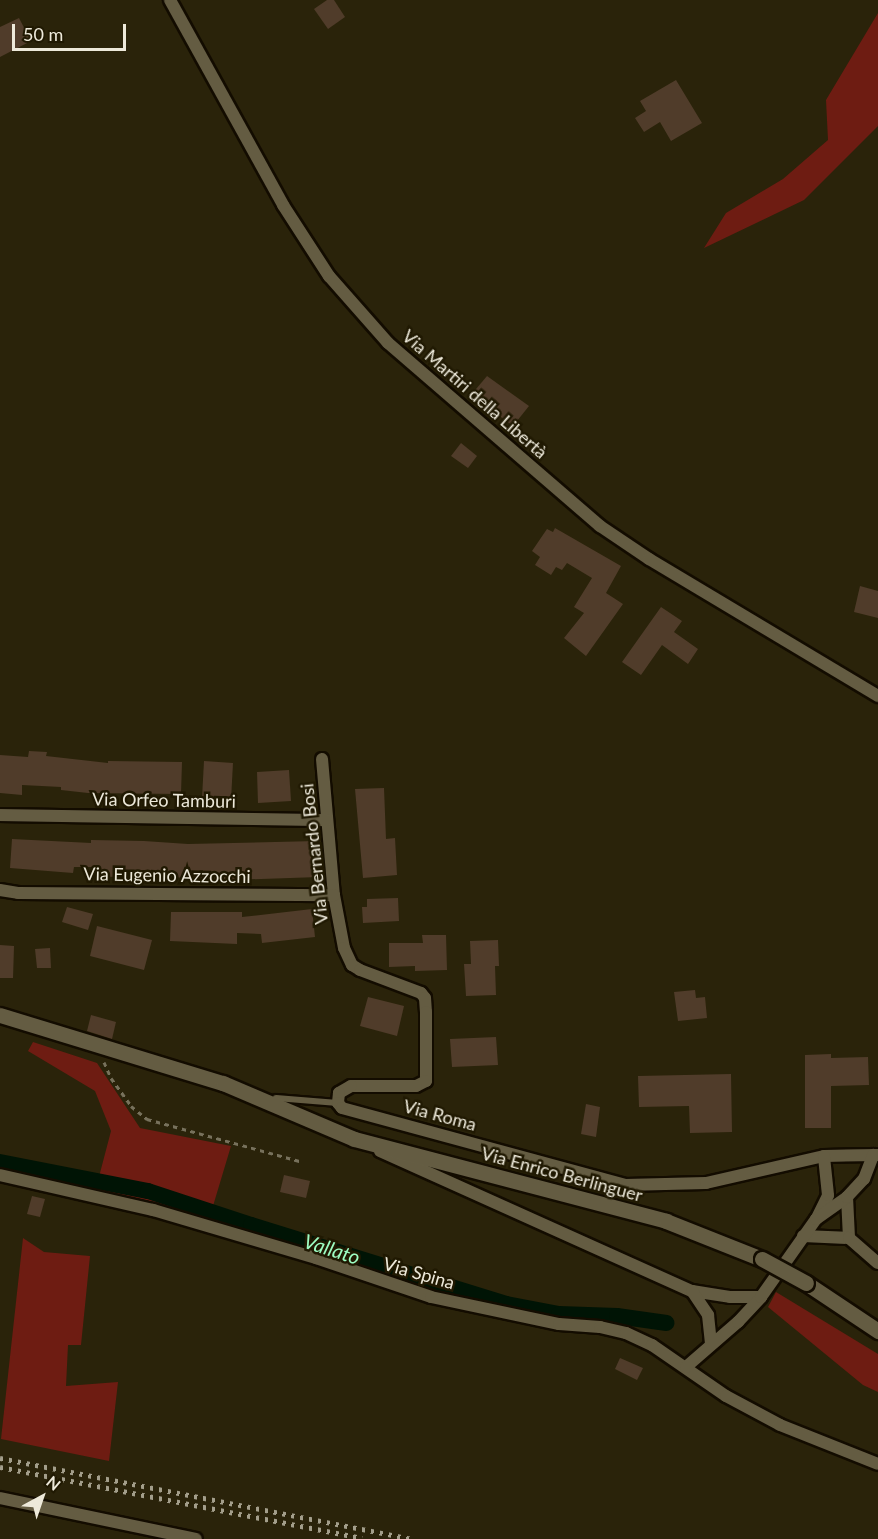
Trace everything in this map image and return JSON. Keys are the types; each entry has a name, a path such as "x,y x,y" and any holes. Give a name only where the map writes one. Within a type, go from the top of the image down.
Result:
{"main road":[{"name":"Via Roma","path":"0,1015 223,1083"},
{"name":"Via Enrico Berlinguer","path":"223,1083 268,1105 354,1139 666,1221 736,1246 806,1283 878,1331"}],"street":[{"name":"Via Martiri della Libertà","path":"170,0 283,205 329,276 388,344 600,526 649,559 878,696"},
{"name":"Via Bernardo Bosi","path":"322,759 334,895 344,948 352,965 360,970 412,989 425,998 428,1075 422,1084 417,1086 351,1086 339,1093 338,1103"},
{"name":"Via Orfeo Tamburi","path":"0,815 327,820"},
{"name":"Via Eugenio Azzocchi","path":"0,890 18,893 334,895"},
{"name":"Via Roma","path":"338,1103 348,1111 626,1185 706,1184 824,1156 876,1155"},
{"path":"354,1139 692,1291 730,1297 761,1297"},
{"path":"816,1219 847,1197 864,1179 876,1155"},
{"path":"686,1367 738,1322 761,1297 816,1219 828,1195 824,1156"},
{"name":"Via Spina","path":"0,1175 153,1210 316,1258 431,1297 559,1324 600,1327 626,1333 652,1345 726,1396 780,1425 878,1464"},
{"path":"847,1197 849,1238"},
{"path":"803,1236 849,1238 878,1263"},
{"path":"692,1291 708,1315 711,1344"},
{"path":"0,1498 196,1539"}],"lane":[{"name":"Via Roma","path":"223,1083 284,1101 338,1103"}],"path":[{"path":"103,1046 102,1057 111,1078 131,1106 147,1119 300,1161"}],"shaded area":[{"path":"878,13 878,126 804,200 704,248 726,213 783,179 828,140 826,100"},
{"path":"33,1042 97,1063 140,1128 231,1146 213,1206 212,1223 95,1192 111,1131 95,1091 28,1051"},
{"path":"23,1238 44,1252 90,1256 81,1345 68,1345 66,1386 118,1382 109,1461 1,1439"},
{"path":"776,1292 878,1354 878,1392 863,1385 768,1307"}],"building":[{"path":"327,0 334,0 345,17 328,29 314,9"},
{"path":"19,18 31,41 0,57 0,27"},
{"path":"676,80 702,123 671,141 660,122 644,132 635,118 646,111 640,101"},
{"path":"487,376 529,406 513,426 471,395"},
{"path":"461,443 477,456 468,468 451,456"},
{"path":"555,528 621,566 606,593 623,604 586,656 564,638 584,613 574,607 592,578 567,563 562,570 556,567 551,575 535,565 540,557 532,551 547,529 553,532"},
{"path":"860,586 878,591 878,618 854,612"},
{"path":"661,607 682,621 674,632 698,649 688,664 662,645 641,675 622,662"},
{"path":"29,751 47,752 46,756 108,763 108,761 182,762 181,794 88,793 61,790 61,787 22,785 22,795 0,793 0,755 28,757"},
{"path":"204,761 233,763 231,800 202,798"},
{"path":"289,770 291,801 258,803 257,772"},
{"path":"384,788 386,839 395,838 397,875 363,878 355,789"},
{"path":"12,839 188,844 317,841 319,877 230,880 169,877 169,880 97,876 97,867 74,867 73,873 10,868"},
{"path":"398,898 399,921 363,923 362,907 367,907 367,899"},
{"path":"67,907 93,914 88,930 62,922"},
{"path":"312,909 315,937 262,943 261,934 237,933 237,944 170,941 171,912 242,912 242,917"},
{"path":"97,926 152,940 144,970 90,956"},
{"path":"422,935 446,935 447,970 415,971 415,966 389,967 389,943 423,943"},
{"path":"498,940 499,966 495,966 496,995 466,996 464,964 471,964 470,941"},
{"path":"0,945 14,946 13,978 0,978"},
{"path":"50,948 51,968 37,968 35,949"},
{"path":"695,990 696,998 705,997 707,1018 678,1021 674,992"},
{"path":"368,997 404,1006 397,1036 360,1026"},
{"path":"91,1015 116,1022 112,1039 87,1031"},
{"path":"496,1037 498,1065 452,1067 450,1039"},
{"path":"831,1054 831,1058 868,1057 869,1085 831,1086 831,1128 805,1128 805,1055"},
{"path":"731,1074 732,1132 690,1133 689,1106 639,1107 638,1076"},
{"path":"586,1104 600,1107 596,1137 581,1134"},
{"path":"284,1175 310,1181 306,1198 280,1192"},
{"path":"32,1196 45,1199 40,1217 27,1214"},
{"path":"620,1358 643,1368 637,1380 615,1369"}],"waterway":[{"name":"Vallato","path":"0,1162 148,1191 506,1304 559,1314 617,1316 667,1323"}],"railway":[{"path":"0,1458 412,1539"},
{"path":"0,1467 362,1538"}]}
